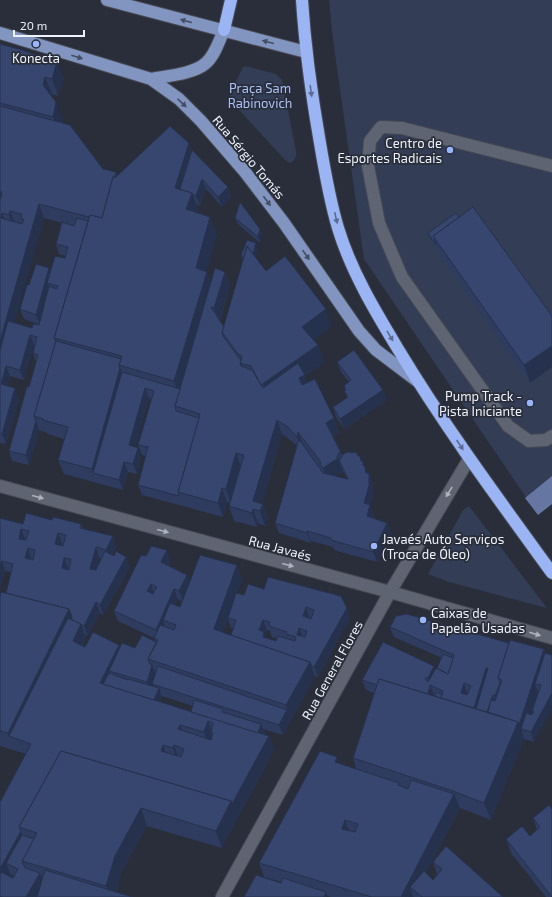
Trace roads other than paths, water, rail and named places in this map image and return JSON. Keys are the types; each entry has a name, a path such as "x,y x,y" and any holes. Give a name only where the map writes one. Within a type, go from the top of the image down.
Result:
{"highway":[{"path":"224,30 231,0"},
{"path":"302,0 306,52 326,178 338,228 353,267 373,306 417,381 469,459 552,573"}],"main road":[{"path":"107,0 306,52"},
{"path":"151,79 195,70 206,63 216,48 224,30"},
{"name":"Rua Sérgio Tomás","path":"0,33 151,79 179,99 201,121 245,172 284,223 359,331 376,350 417,381"}],"street":[{"path":"552,166 402,128 381,128 370,141 368,166 379,223 402,277 508,426 529,441 546,440 552,436"},
{"name":"Rua General Flores","path":"222,897 390,592 469,459"},
{"name":"Rua Javaés","path":"0,486 390,592 552,638"}],"place":[{"name":"Konecta","path":"36,44"},
{"name":"Centro de Esportes Radicais","path":"450,150"},
{"name":"Pump Track - Pista Iniciante","path":"530,403"},
{"name":"Javaés Auto Serviços (Troca de Óleo)","path":"374,546"},
{"name":"Caixas de Papelão Usadas","path":"423,620"}],"park label":[{"name":"Praça Sam Rabinovich","path":"260,96"}]}
